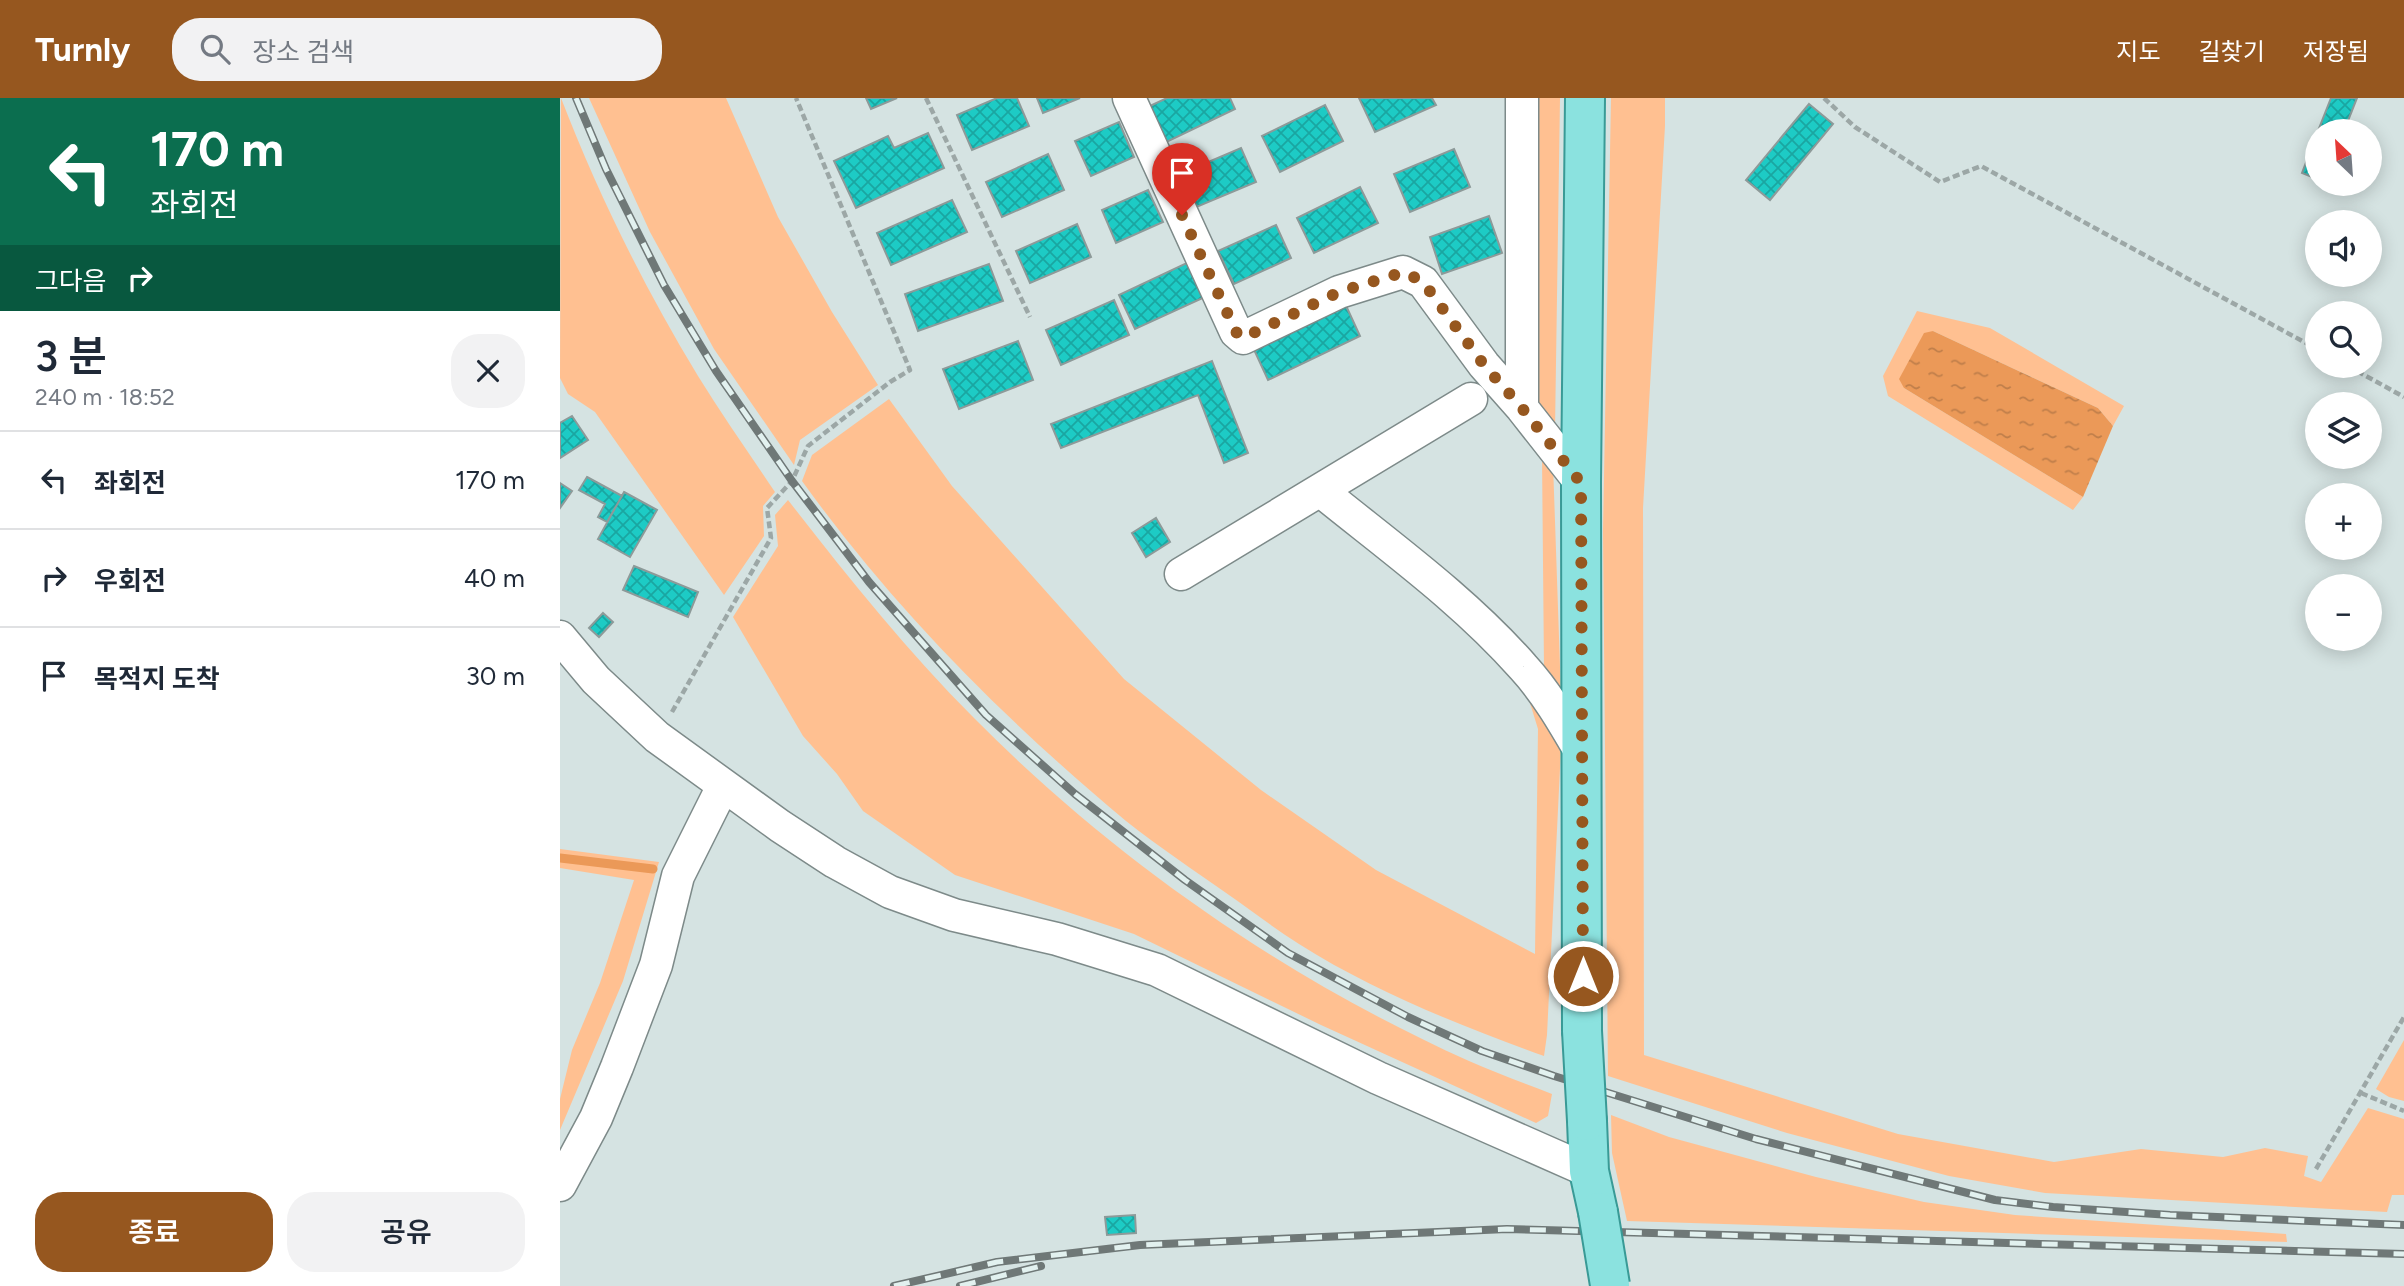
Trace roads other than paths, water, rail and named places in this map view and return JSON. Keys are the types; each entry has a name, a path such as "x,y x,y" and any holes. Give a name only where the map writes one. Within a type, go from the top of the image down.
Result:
{"main road":[{"path":"1585,98 1581,483 1582,1031 1589,1171 1610,1286"}],"street":[{"path":"1129,98 1236,332 1243,338 1339,292 1404,272 1423,282 1484,365 1581,483"},
{"path":"1522,98 1522,408"},
{"path":"1181,574 1471,399"},
{"path":"1321,491 1470,612 1525,668 1560,715 1583,756"},
{"path":"560,637 596,680 657,737 723,786 835,862 890,892 954,915 1057,939 1157,970 1378,1078 1589,1171"},
{"path":"560,1185 596,1118 617,1067 656,965 678,876 723,786"}],"water":[{"path":"1933,331 2098,408 2113,426 2083,497 1904,388 1899,379 1924,333"}],"waterway":[{"path":"560,858 653,869"}],"railway":[{"path":"576,98 606,169 664,285 716,371 792,481 869,582 986,715 1075,794 1185,880 1288,953 1408,1017 1482,1051 1756,1139 1995,1200 2170,1215 2404,1225"},
{"path":"894,1286 997,1262 1140,1245 1507,1229 2404,1254"},
{"path":"960,1286 1041,1266"}]}
